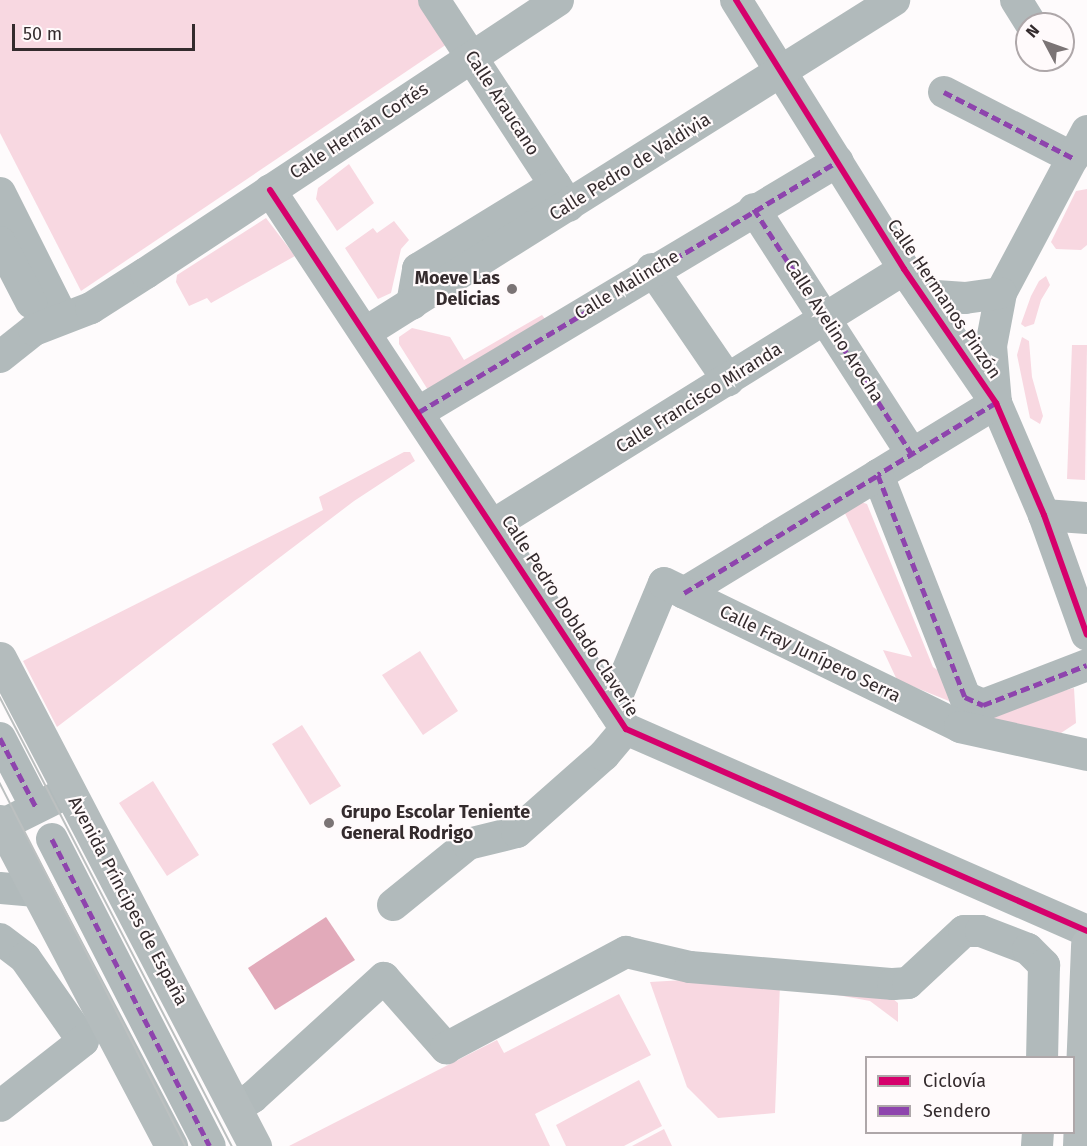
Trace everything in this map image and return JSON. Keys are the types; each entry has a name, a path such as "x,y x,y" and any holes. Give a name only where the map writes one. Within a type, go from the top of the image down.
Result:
{"main road":[{"name":"Avenida Príncipes de España","path":"0,658 255,1146"},
{"path":"1,824 9,861 36,891 171,1146"},
{"path":"1077,1137 1087,944"}],"street":[{"name":"Calle Araucano","path":"434,0 473,56 562,195"},
{"name":"Calle Hernán Cortés","path":"0,330 47,324 91,308 558,0"},
{"name":"Calle Hermanos Pinzón","path":"736,0 904,269 996,403 1044,515 1087,635"},
{"name":"Calle Pedro de Valdivia","path":"366,332 412,304 418,269 562,195 781,70 894,0"},
{"path":"684,593 996,403 991,346 1001,293 1080,144 944,92"},
{"name":"Calle Malinche","path":"419,412 652,269 838,161"},
{"name":"Calle Pedro Doblado Claverie","path":"270,190 419,412 619,719 1087,931"},
{"path":"0,193 47,324"},
{"name":"Calle Avelino Arocha","path":"754,210 827,318 912,454"},
{"path":"0,242 47,324"},
{"path":"652,269 728,380"},
{"name":"Calle Francisco Miranda","path":"493,525 904,269"},
{"path":"922,295 965,298 1001,293"},
{"name":"Calle Hernán Cortés","path":"0,357 47,324"},
{"path":"878,474 964,697 983,705 1087,665"},
{"path":"1044,515 1087,518"},
{"name":"Calle Fray Junípero Serra","path":"619,719 664,584 960,727 1087,755"},
{"path":"393,905 468,844 517,832 604,755 619,719"},
{"path":"0,738 36,807"},
{"path":"1,824 70,790"},
{"path":"9,861 87,822"},
{"name":"Avenida Príncipes de España","path":"52,839 210,1146"},
{"path":"0,888 36,891"},
{"path":"236,1108 253,1097 384,978 446,1048 626,952 690,967 908,983 950,941 964,931 981,931 1028,949 1044,965 1042,1056"},
{"path":"0,939 25,958 83,1041 0,1106"}],"shaded area":[{"path":"0,0 420,0 450,42 81,291 0,133"},
{"path":"349,164 374,203 337,231 316,199 318,188"},
{"path":"1087,189 1087,245 1081,250 1056,249 1051,242 1076,191"},
{"path":"266,218 295,256 211,303 207,298 189,306 176,282 177,275"},
{"path":"394,221 409,240 401,249 391,293 378,299 345,248 373,228 377,233"},
{"path":"1046,276 1050,285 1041,300 1034,324 1025,327 1021,324 1031,296 1039,281"},
{"path":"542,315 546,320 428,390 399,344 399,337 412,328 450,337 464,360"},
{"path":"1022,337 1029,341 1032,377 1043,416 1040,424 1030,418 1017,355"},
{"path":"1072,345 1087,345 1085,480 1067,479"},
{"path":"404,452 410,452 415,461 354,501 57,727 23,661 323,510 319,497"},
{"path":"861,502 867,504 933,667 954,681 955,693 1050,694 1074,688 1076,723 1061,733 996,720 897,680 883,650 912,657 843,509"},
{"path":"420,651 458,711 423,735 382,675"},
{"path":"302,725 341,786 310,805 272,744"},
{"path":"153,781 199,855 167,876 119,803"},
{"path":"326,917 355,960 275,1010 248,968"},
{"path":"736,977 780,984 775,1113 718,1118 687,1087 650,982"},
{"path":"619,994 651,1055 535,1114 550,1146 289,1146 497,1040 504,1053"},
{"path":"832,994 887,994 898,1003 898,1022 870,1001"},
{"path":"639,1080 662,1126 624,1146 566,1146 556,1125"},
{"path":"664,1129 672,1146 632,1146"}],"tram line":[{"path":"0,697 232,1146"},
{"path":"0,783 186,1146"}],"marked path":[{"path":"944,92 1073,158"},
{"path":"419,412 838,161"},
{"path":"754,209 912,454"},
{"path":"996,403 878,475 965,697 983,705 1087,665"},
{"path":"684,593 878,475"},
{"path":"0,738 36,807"},
{"path":"52,839 210,1146"}],"cycle path":[{"path":"736,0 904,269 996,403 1044,515 1087,635"},
{"path":"270,190 626,729 1087,931"}],"place":[{"name":"Moeve Las Delicias","path":"512,289"},
{"name":"Grupo Escolar Teniente General Rodrigo","path":"329,823"}]}
